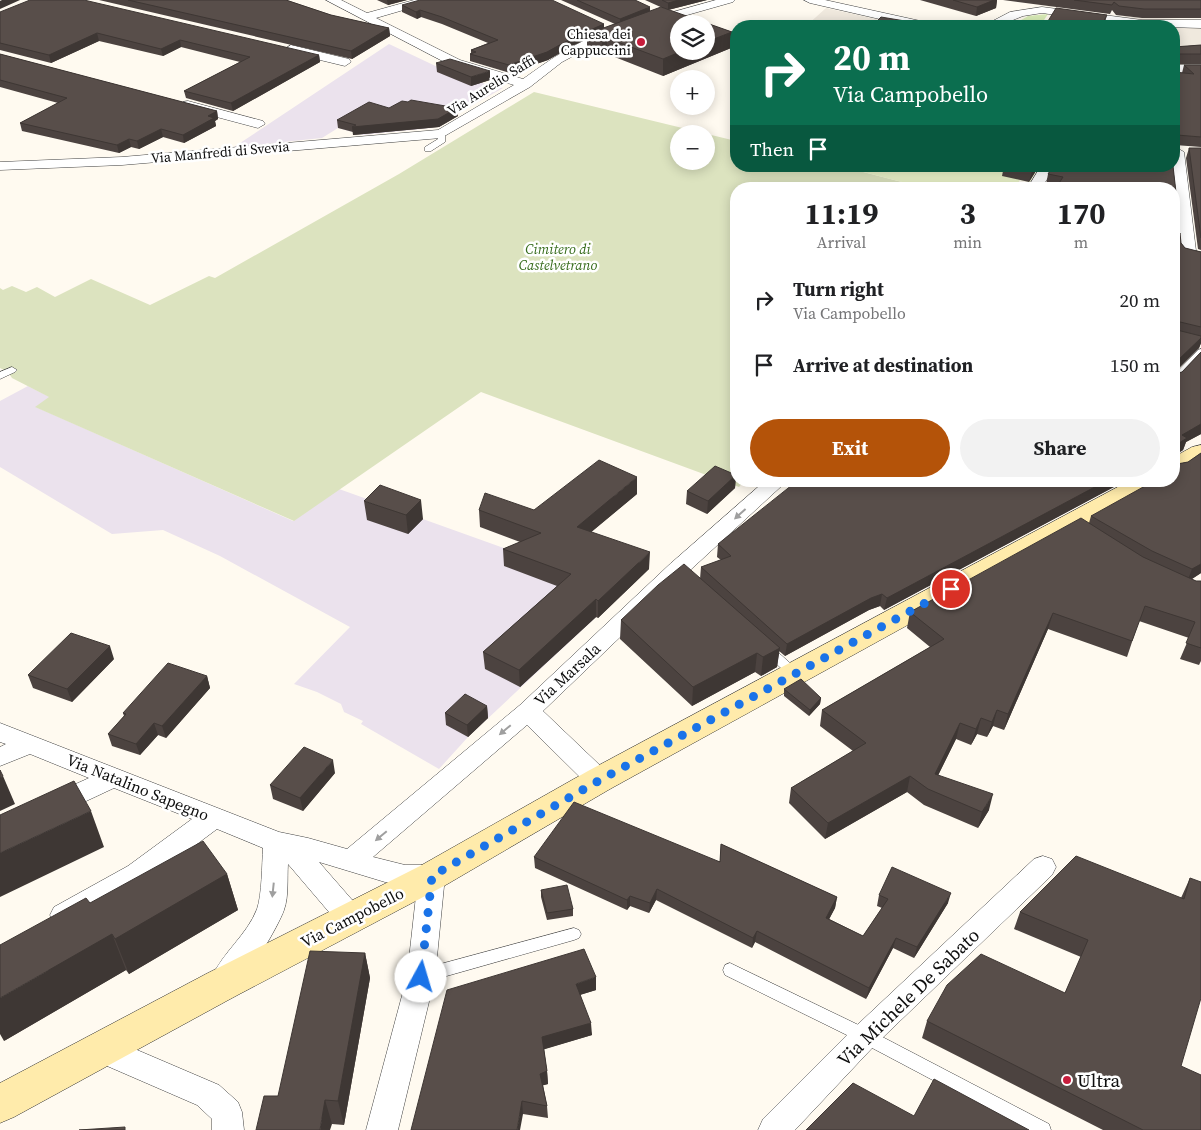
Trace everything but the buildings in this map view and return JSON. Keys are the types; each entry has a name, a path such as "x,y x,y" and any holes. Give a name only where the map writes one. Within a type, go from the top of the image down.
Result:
{"main road":[{"path":"1180,464 1201,452"},
{"name":"Via Campobello","path":"2,1096 102,1049 350,917 432,876 600,780 794,674 1076,526 1139,487"}],"street":[{"path":"332,0 456,63 525,84"},
{"path":"366,17 427,0"},
{"path":"644,24 729,0"},
{"path":"810,0 898,20"},
{"path":"652,10 667,16"},
{"path":"1001,20 1016,12 1028,10 1042,10 1113,20"},
{"name":"Via Aurelio Saffi","path":"441,134 525,84 558,59 588,43 623,31 601,24"},
{"path":"1180,24 1201,24"},
{"path":"277,46 344,62"},
{"path":"1180,69 1201,69"},
{"path":"172,101 258,124"},
{"name":"Via Manfredi di Svevia","path":"0,166 122,160 441,134"},
{"path":"1180,152 1193,152"},
{"path":"1180,191 1188,254 1201,257"},
{"name":"Via Marsala","path":"352,861 528,711 681,573 771,487"},
{"path":"528,711 600,780"},
{"name":"Via Natalino Sapegno","path":"0,732 277,842 300,858 350,917"},
{"path":"0,757 30,744"},
{"path":"35,814 114,777"},
{"path":"43,927 137,874 214,817"},
{"path":"219,986 255,940 271,909 277,842"},
{"name":"Via Natalino Sapegno","path":"277,842 293,843 403,876 432,876"},
{"name":"Via Michele De Sabato","path":"774,1130 866,1036 1043,867"},
{"path":"382,1130 421,977 432,876"},
{"path":"102,1049 208,1095 227,1112 228,1130"}],"lane":[{"path":"428,149 442,140 441,134"},
{"path":"1180,374 1201,352"},
{"path":"0,376 12,370"},
{"path":"758,641 794,674"},
{"path":"421,977 574,934"},
{"path":"730,970 866,1036 1044,1130"}],"shaded area":[{"path":"826,8 880,20 813,20"},
{"path":"1109,16 1201,20 1201,83 1180,82 1180,20 1107,20"},
{"path":"389,44 466,79 503,88 432,128 363,135 338,128 322,138 234,147"},
{"path":"28,386 50,397 36,407 293,521 339,489 624,591 468,737 439,769 361,724 363,721 344,712 341,704 317,692 294,684 350,627 220,556 163,530 112,534 0,467 0,401"}],"green space":[{"path":"1048,14 1044,20 1021,20 1028,16"},
{"name":"Cimitero di Castelvetrano","path":"534,92 670,125 670,170 715,170 715,136 730,140 730,172 863,172 902,182 730,182 730,484 481,392 294,521 35,407 49,397 12,378 8,372 0,368 0,288 3,290 12,286 26,292 37,287 55,297 91,279 150,305 209,276 215,278 399,174"},
{"path":"863,172 1036,172 1030,182 1020,180 1019,182 902,182"}],"place":[{"name":"Chiesa dei Cappuccini","path":"641,42"},
{"name":"Ultra","path":"1067,1080"}],"route":[{"path":"421,977 432,876 600,780 951,589"}]}
